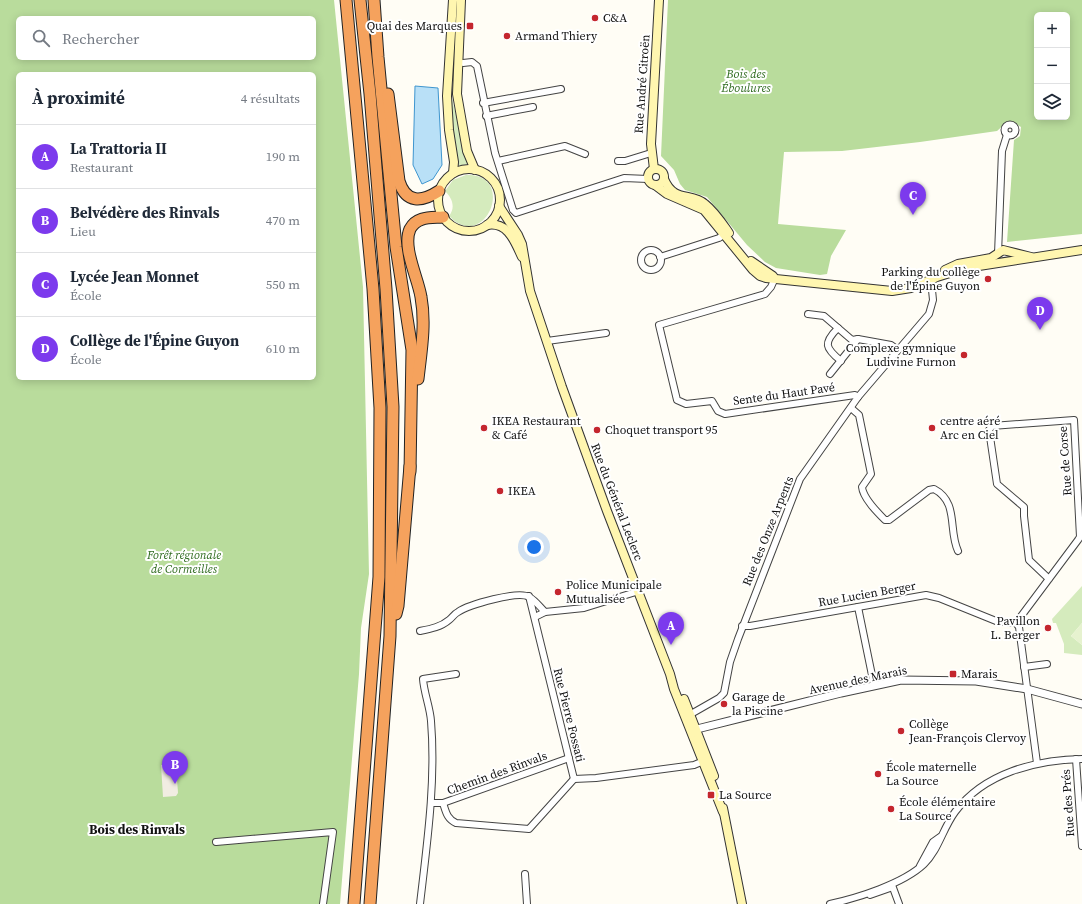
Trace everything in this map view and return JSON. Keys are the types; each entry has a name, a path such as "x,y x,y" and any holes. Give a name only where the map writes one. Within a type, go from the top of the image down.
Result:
{"highway":[{"path":"346,0 374,289 380,408 378,592 354,904"},
{"path":"360,0 370,94 386,289 393,407 390,636 370,904"},
{"path":"374,0 401,187 409,197 420,200 430,197 439,191"},
{"path":"376,13 378,57 395,239 412,350 410,472"},
{"path":"390,636 398,606 423,318 422,297 407,240 411,227 417,222 424,218 443,217"}],"main road":[{"path":"452,0 447,96 449,130 454,162 453,173"},
{"path":"461,0 457,94 467,151 475,170"},
{"name":"Rue André Citroën","path":"654,169 651,153 659,0"},
{"path":"696,203 667,194 650,183 648,178 649,172 654,169 662,171 668,186 676,194 696,203 726,233 745,262 760,276 892,291 911,288 966,268 1015,257 1009,250"},
{"path":"462,170 475,170 486,174 494,183 499,194 499,206 495,216 487,225 476,230 461,230 451,225 443,217 438,201 439,191 443,182 453,173 462,170"},
{"path":"655,185 662,183 664,179"},
{"name":"Rue du Général Leclerc","path":"499,206 520,239 530,291 550,340 588,459 694,739 706,760"},
{"name":"Rue du Général Leclerc","path":"487,225 498,224 509,232 526,269"},
{"path":"1009,250 1031,257"},
{"path":"1004,259 1009,250"},
{"path":"1004,259 1027,259 1031,257 1082,250"},
{"name":"Rue du Général Leclerc","path":"670,674 697,729 716,788 723,812 742,904"}],"street":[{"path":"463,63 475,63 486,116 498,161 513,210 516,213 624,178 648,178"},
{"path":"484,103 561,89"},
{"path":"486,116 533,107"},
{"path":"1004,259 999,242 998,206 1002,151 1007,135"},
{"path":"498,161 565,146 585,154"},
{"path":"618,161 625,161 651,153"},
{"path":"660,257 719,238 726,233"},
{"path":"999,242 1009,250"},
{"name":"Sente du Haut Pavé","path":"775,278 771,287 765,294 659,325 678,400 681,403 686,404 709,400 712,401 718,410 725,414 854,395 858,397"},
{"name":"Rue des Onze Arpents","path":"690,715 719,698 724,693 730,662 742,626 795,488 858,397 929,314 933,300 934,279"},
{"path":"808,314 824,316 852,340 858,339 891,346 898,350"},
{"path":"838,328 829,337 828,343 830,352 840,361"},
{"path":"550,340 606,333"},
{"path":"830,374 858,339"},
{"path":"851,408 859,415 871,474 862,487 862,491 885,520 889,520 929,490 934,489 941,494 951,508 958,551"},
{"name":"Rue de Corse","path":"1016,623 1049,579 1080,537 1074,420 992,426 990,430 997,484 1024,507 1029,560 1049,579"},
{"path":"535,616 545,612 584,608 639,591"},
{"path":"420,631 434,628 447,622 457,612 476,604 499,598 524,595 529,596 545,612"},
{"name":"Rue Lucien Berger","path":"742,626 750,626 926,595 939,598 996,621 1016,623"},
{"name":"Rue Pierre Fossati","path":"529,596 574,779 619,775 694,765 706,760"},
{"path":"858,607 874,686"},
{"path":"1016,623 1019,627 1037,763"},
{"path":"1024,666 1047,664"},
{"path":"420,904 431,803 431,720 423,679 456,674"},
{"name":"Avenue des Marais","path":"697,729 901,680 955,679 991,682 1026,689 1082,704"},
{"name":"Rue du Général Leclerc","path":"680,702 684,705 690,715"},
{"path":"694,739 697,729"},
{"name":"Chemin des Rinvals","path":"431,803 443,803 569,758"},
{"path":"830,904 878,891 892,885 919,868 955,813 974,792 990,780 1037,763 1079,759"},
{"name":"Rue des Prés","path":"1079,759 1082,846"},
{"path":"443,803 447,816 456,823 528,829 574,779"},
{"path":"216,842 333,832 323,904"},
{"path":"525,874 527,904"},
{"path":"892,885 899,904"}],"green space":[{"name":"Forêt régionale de Cormeilles","path":"0,0 334,0 363,287 369,574 361,628 359,674 340,904 0,904"},
{"name":"Bois des Éboulures","path":"668,0 1082,0 1082,234 1007,242 1014,140 1020,136 1021,127 1015,123 1007,122 997,131 920,142 842,151 784,152 778,224 846,230 831,256 827,274 820,275 776,268 765,262 747,245 707,197 685,190 680,184 674,170 661,156"},
{"path":"450,95 468,164 457,166"},
{"path":"466,175 482,178 490,186 493,197 490,209 484,219 474,225 462,225 449,216 453,206 450,197 445,191 453,180"},
{"path":"1082,586 1082,623 1071,636 1082,645 1082,655 1064,653 1064,644 1056,623 1053,623 1052,619"},
{"path":"1082,623 1082,645 1071,636"}],"shaded area":[{"path":"176,764 178,793 176,796 163,797 161,765"}],"water":[{"path":"415,86 438,88 442,165 433,179 422,184 413,165"}],"place":[{"name":"C&A","path":"595,18"},
{"name":"Quai des Marques","path":"470,26"},
{"name":"Armand Thiery","path":"507,36"},
{"name":"Lycée Jean Monnet","path":"913,215"},
{"name":"Parking du collège de l'Épine Guyon","path":"988,279"},
{"name":"Collège de l'Épine Guyon","path":"1040,330"},
{"name":"Complexe gymnique Ludivine Furnon","path":"964,355"},
{"name":"IKEA Restaurant & Café","path":"484,428"},
{"name":"centre aéré Arc en Ciel","path":"932,428"},
{"name":"Choquet transport 95","path":"597,430"},
{"name":"IKEA","path":"500,491"},
{"name":"Police Municipale Mutualisée","path":"558,592"},
{"name":"Pavillon L. Berger","path":"1048,628"},
{"name":"La Trattoria II","path":"671,645"},
{"name":"Marais","path":"953,674"},
{"name":"Garage de la Piscine","path":"724,704"},
{"name":"Collège Jean-François Clervoy","path":"901,731"},
{"name":"École maternelle La Source","path":"878,774"},
{"name":"Belvédère des Rinvals","path":"175,784"},
{"name":"La Source","path":"711,795"},
{"name":"École élémentaire La Source","path":"891,809"}],"district":[{"name":"Bois des Rinvals","path":"137,829"}]}
